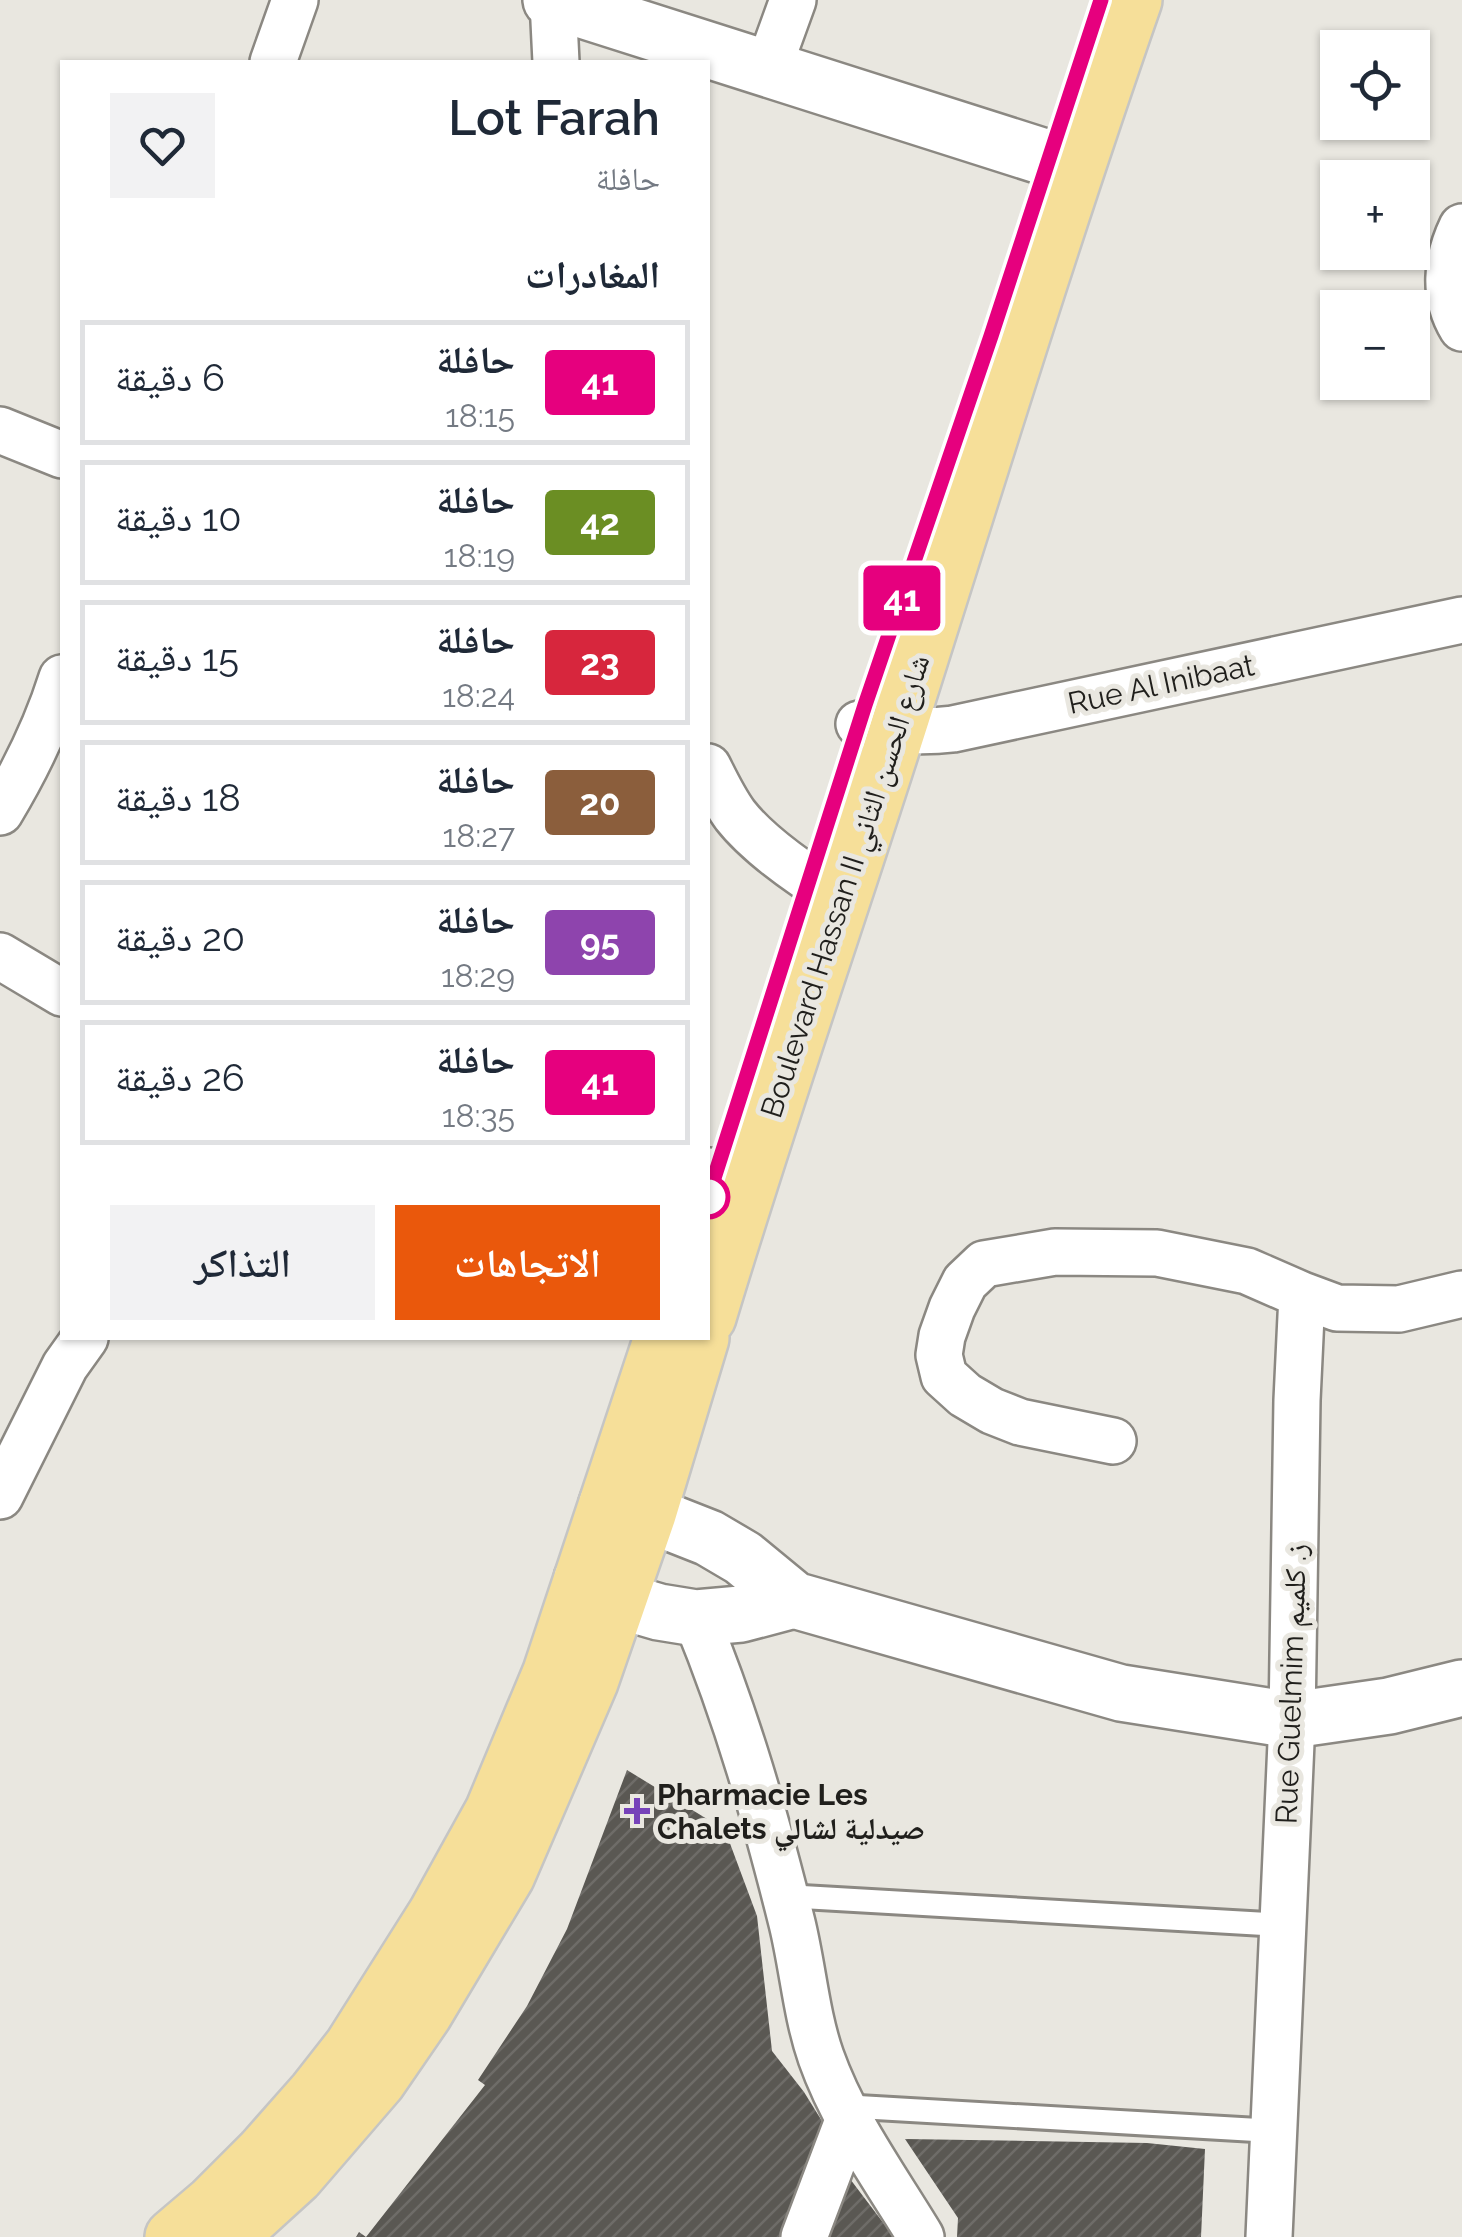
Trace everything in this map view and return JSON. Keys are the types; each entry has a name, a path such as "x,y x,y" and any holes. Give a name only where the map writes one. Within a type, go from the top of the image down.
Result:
{"main road":[{"name":"Boulevard Hassan II شارع الحسن الثاني","path":"1062,162 1101,0"},
{"name":"Boulevard Hassan II شارع الحسن الثاني","path":"710,1294 720,1178 826,890 878,728 985,354 1062,162 1134,0"},
{"path":"628,1509 662,1340"},
{"path":"173,2237 226,2190 316,2094 352,2047 436,1914 492,1811 552,1672 600,1590 628,1509 700,1340"},
{"path":"228,2237 296,2176 378,2081 507,1876 590,1682 600,1590"}],"street":[{"path":"274,60 295,0"},
{"path":"556,60 552,0 1062,162"},
{"path":"768,69 793,0"},
{"path":"1462,228 1447,284 1462,328"},
{"path":"0,430 60,454"},
{"name":"Rue Al Inibaat","path":"878,728 924,732 953,729 1462,620"},
{"path":"0,812 40,738 60,683"},
{"path":"710,771 737,818 754,836 826,890"},
{"path":"0,956 60,992"},
{"path":"1113,1440 1020,1422 964,1395 944,1376 939,1355 952,1308 965,1282 984,1264 1055,1252 1157,1253 1247,1270 1337,1308 1398,1310 1462,1294"},
{"name":"Rue Guelmim ز. كلميم","path":"1269,2237 1292,1720 1302,1296"},
{"path":"0,1496 65,1366 84,1340"},
{"path":"628,1509 709,1538 743,1558 794,1600 1121,1693 1292,1720 1388,1706 1462,1688"},
{"path":"600,1590 659,1612 696,1618 741,1614 794,1600"},
{"path":"696,1618 745,1750 785,1896 816,2038 845,2112 921,2237"},
{"path":"804,2237 845,2112"}],"lane":[{"path":"785,1896 1282,1924"},
{"path":"845,2112 1274,2131"}],"building":[{"path":"627,1770 725,1830 757,1916 772,2051 830,2134 791,2237 366,2237 485,2085 478,2080 527,2006 567,1929"},
{"path":"905,2139 1147,2143 1205,2149 1201,2237 957,2237 958,2218"},
{"path":"841,2167 894,2237 816,2237"}],"bus line":[{"name":"41","path":"710,1191 865,705 1101,0"}],"place":[{"name":"Pharmacie Les Chalets صيدلية لشالي","path":"637,1811"}]}
